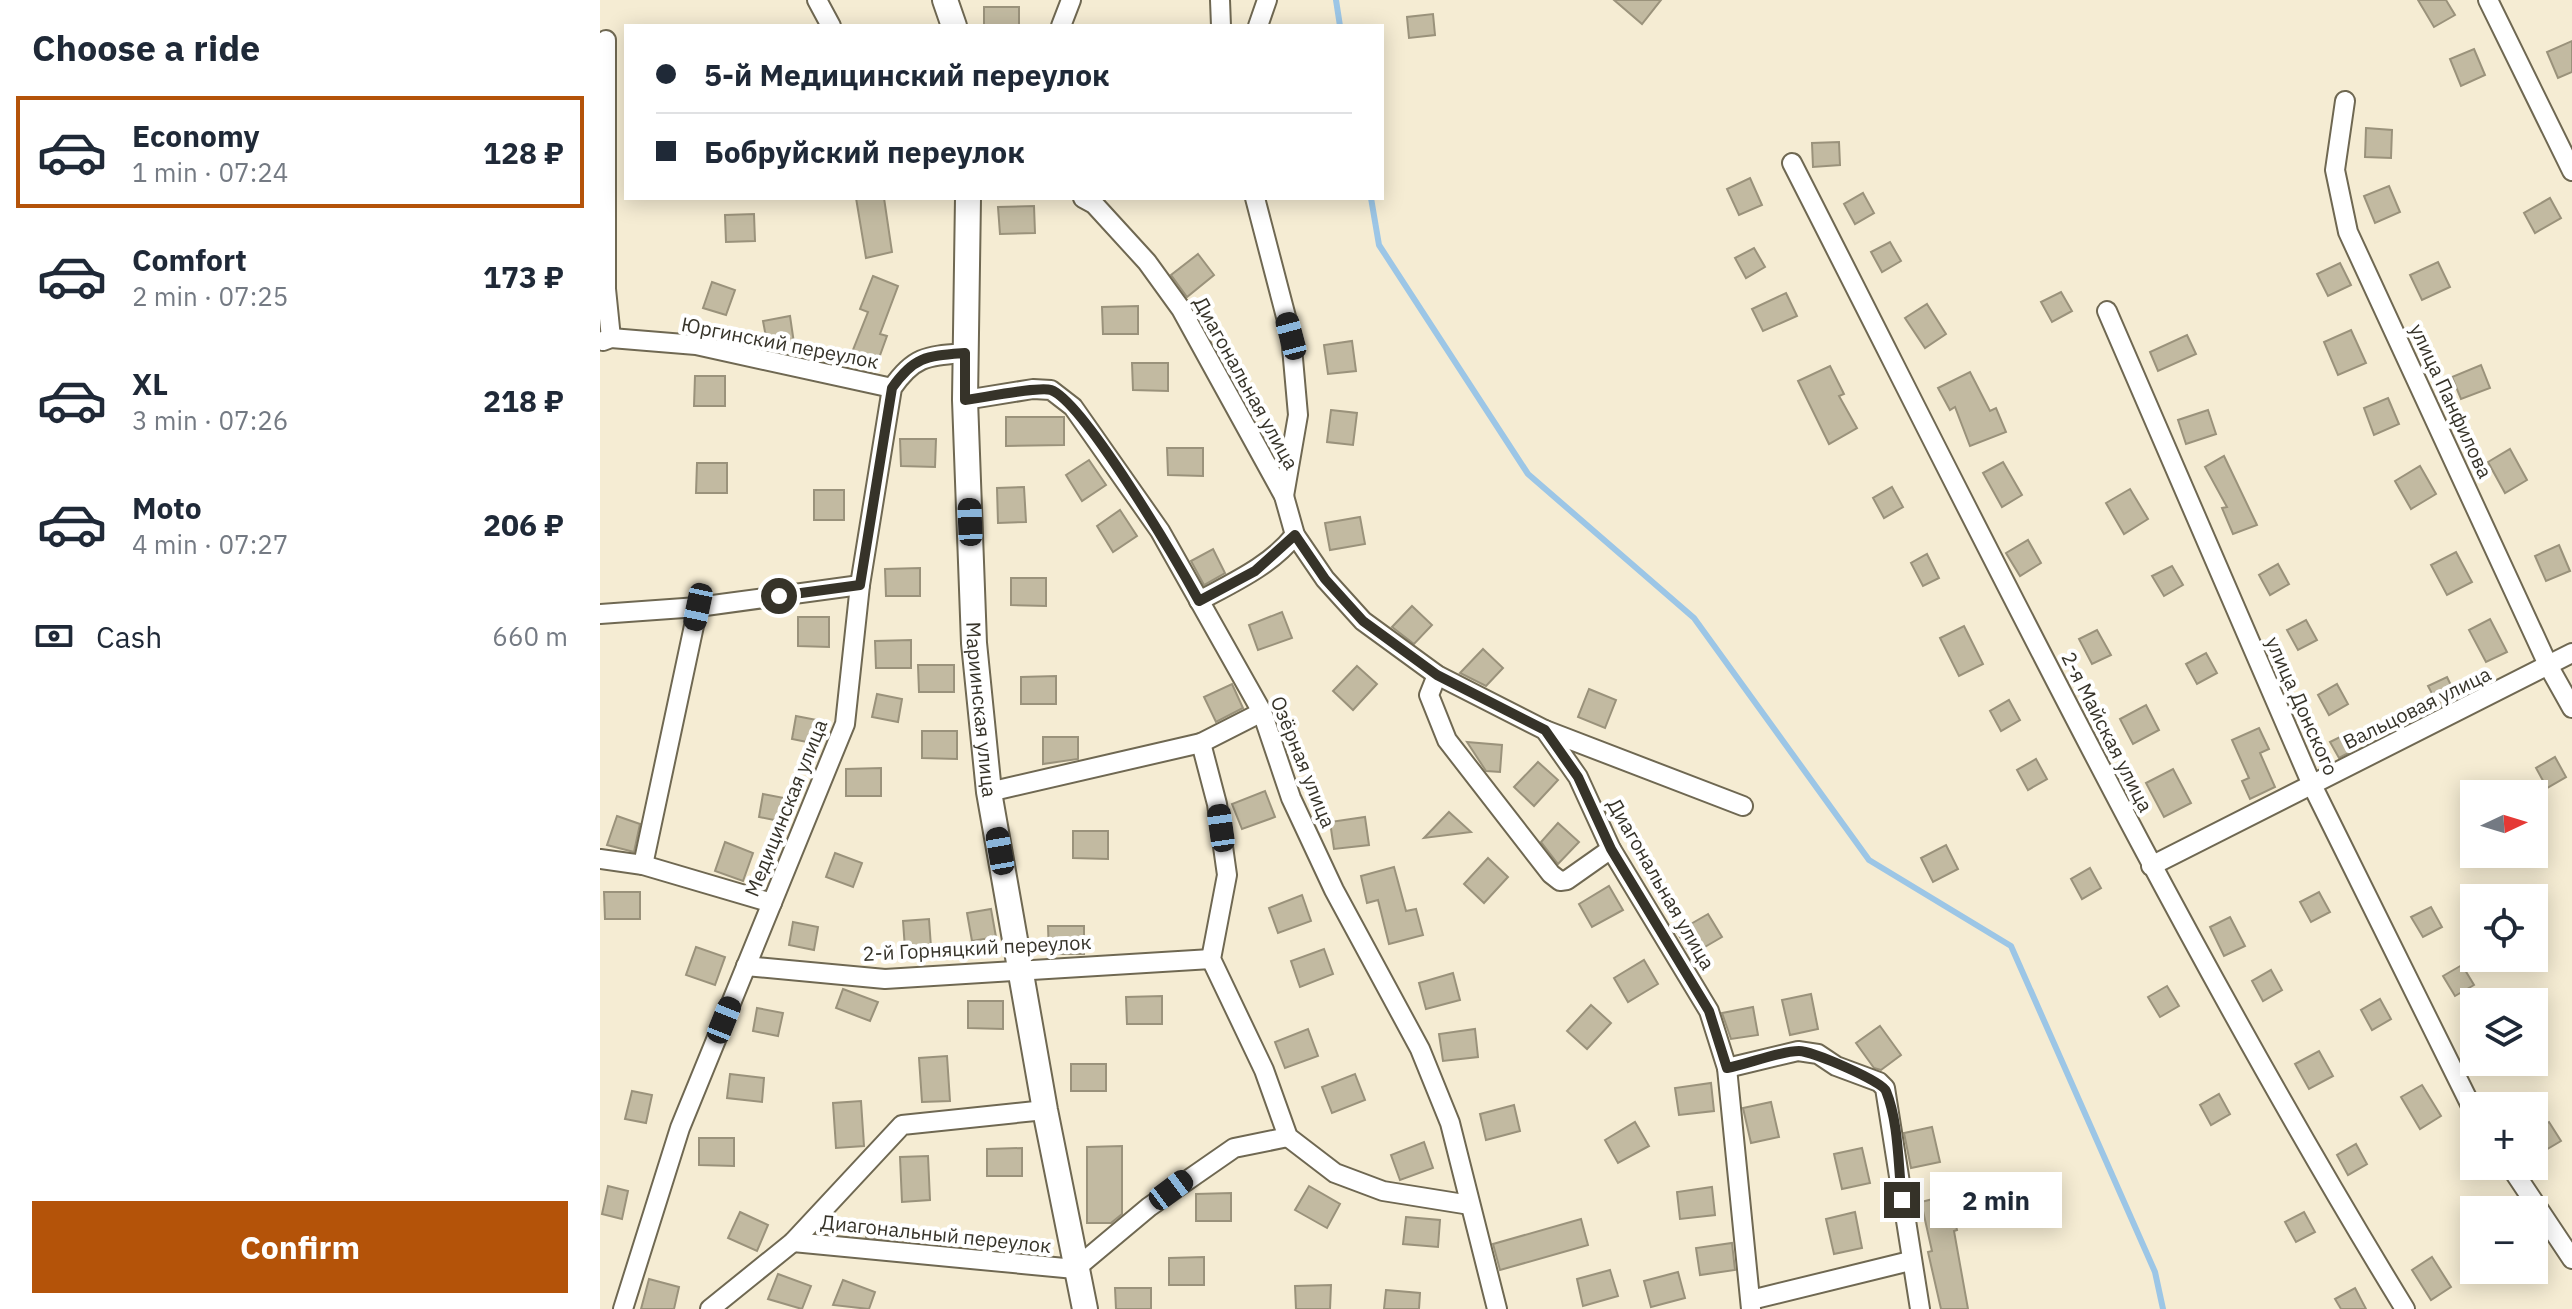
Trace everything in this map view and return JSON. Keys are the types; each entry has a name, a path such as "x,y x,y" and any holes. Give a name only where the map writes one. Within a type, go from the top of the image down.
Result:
{"main road":[{"path":"945,0 953,24"},
{"name":"Мариинская улица","path":"968,200 965,400 974,643 989,792 1045,1110 1085,1309"}],"street":[{"path":"817,0 830,24"},
{"path":"1062,24 1071,0"},
{"path":"1220,0 1221,24"},
{"path":"1259,24 1267,0"},
{"path":"2488,0 2572,171"},
{"path":"606,40 606,340"},
{"name":"улица Панфилова","path":"2345,101 2335,170 2348,232 2549,667 2572,708"},
{"name":"2-я Майская улица","path":"1792,163 2151,866 2327,1182 2405,1309"},
{"name":"Диагональная улица","path":"1087,200 1094,204 1147,262 1181,309 1284,496 1295,535 1325,579 1363,621 1437,675 1545,730 1578,777 1611,849 1709,1011 1727,1068 1751,1305"},
{"path":"1256,200 1291,336 1298,415 1284,496"},
{"name":"улица Донского","path":"2107,311 2312,785 2464,1092"},
{"name":"Юргинский переулок","path":"606,340 696,345 892,388"},
{"path":"892,388 909,364 940,355 965,353"},
{"name":"Медицинская улица","path":"623,1309 680,1128 845,724 860,585 892,388"},
{"name":"Озёрная улица","path":"965,400 1016,395 1033,389 1051,390 1073,407 1160,531 1262,712 1291,798 1334,890 1420,1049 1450,1123 1497,1309"},
{"path":"1199,601 1255,571 1295,535"},
{"path":"600,614 698,607 860,585"},
{"path":"643,865 698,607"},
{"name":"Вальцовая улица","path":"2151,866 2572,653"},
{"path":"1437,675 1429,695 1447,740 1551,874 1560,881 1567,880 1611,849"},
{"path":"989,792 1201,743 1262,712"},
{"path":"1545,730 1743,806"},
{"path":"1201,743 1217,804 1227,875 1211,959 1264,1070 1288,1137 1335,1173 1383,1191 1470,1205"},
{"path":"600,859 643,865 772,903"},
{"name":"2-й Горняцкий переулок","path":"746,966 885,979 1211,959"},
{"path":"1727,1068 1798,1051 1818,1054 1836,1066 1879,1082 1885,1088 1920,1309"},
{"path":"710,1309 793,1242 902,1125 1045,1110"},
{"path":"1075,1269 1149,1207 1221,1156 1234,1148 1288,1137"},
{"path":"2519,1180 2572,1259"},
{"name":"Диагональный переулок","path":"793,1242 1075,1269"},
{"path":"1751,1305 1910,1261"}],"building":[{"path":"1614,0 1661,0 1642,24"},
{"path":"2418,0 2446,0 2455,15 2434,27"},
{"path":"984,7 1019,7 1019,24 984,24"},
{"path":"1433,14 1435,35 1409,38 1407,17"},
{"path":"2572,41 2572,72 2558,78 2547,52"},
{"path":"2474,49 2485,75 2461,86 2450,59"},
{"path":"2366,128 2392,130 2391,158 2365,157"},
{"path":"1839,142 1840,165 1813,167 1812,143"},
{"path":"1750,178 1762,205 1739,215 1727,189"},
{"path":"2389,186 2400,212 2375,223 2364,196"},
{"path":"1863,193 1874,213 1855,224 1844,204"},
{"path":"2550,198 2561,218 2535,233 2524,213"},
{"path":"856,200 884,200 892,252 866,258"},
{"path":"1034,206 1035,233 1000,234 998,207"},
{"path":"754,214 755,241 726,242 725,215"},
{"path":"1890,242 1901,261 1882,272 1871,252"},
{"path":"1754,248 1765,267 1746,278 1735,258"},
{"path":"1198,254 1214,275 1187,297 1171,275"},
{"path":"2438,262 2450,287 2422,300 2410,275"},
{"path":"2340,263 2351,285 2328,296 2317,274"},
{"path":"873,276 898,286 880,334 887,336 875,369 849,360 868,312 860,309"},
{"path":"712,282 735,290 726,315 703,308"},
{"path":"2061,292 2072,311 2052,322 2041,302"},
{"path":"1786,293 1797,316 1763,331 1752,309"},
{"path":"1927,304 1946,334 1925,348 1905,318"},
{"path":"1138,306 1138,334 1103,334 1102,307"},
{"path":"790,316 795,350 768,348 763,321"},
{"path":"2351,330 2366,363 2338,375 2324,342"},
{"path":"2187,335 2196,354 2158,371 2150,352"},
{"path":"1352,341 1356,371 1328,374 1324,345"},
{"path":"1132,363 1168,363 1168,391 1133,390"},
{"path":"2481,365 2490,388 2461,399 2452,377"},
{"path":"1830,366 1844,394 1839,396 1857,428 1829,444 1798,381"},
{"path":"1970,372 1990,411 1996,408 2006,432 1970,446 1955,407 1950,410 1938,388"},
{"path":"695,376 725,376 725,406 694,406"},
{"path":"2388,398 2399,424 2374,435 2364,408"},
{"path":"1331,410 1357,413 1353,445 1327,442"},
{"path":"2208,410 2216,434 2186,444 2178,420"},
{"path":"1006,417 1064,417 1064,445 1006,446"},
{"path":"900,439 936,439 935,467 901,466"},
{"path":"1167,448 1203,448 1203,476 1168,475"},
{"path":"2510,449 2527,480 2505,493 2488,462"},
{"path":"2224,456 2257,525 2233,534 2222,508 2227,507 2205,467"},
{"path":"1089,460 1106,485 1082,501 1066,475"},
{"path":"2003,462 2022,495 2002,507 1983,473"},
{"path":"697,463 727,463 727,493 696,493"},
{"path":"2420,466 2436,494 2411,509 2395,481"},
{"path":"1024,487 1026,522 998,523 997,488"},
{"path":"1892,487 1903,507 1884,518 1873,498"},
{"path":"2130,489 2148,519 2124,534 2106,503"},
{"path":"814,490 844,490 844,520 814,520"},
{"path":"1120,510 1137,536 1113,552 1097,526"},
{"path":"1360,517 1365,544 1330,550 1325,523"},
{"path":"2028,540 2041,563 2020,576 2006,553"},
{"path":"2559,545 2570,571 2546,581 2535,556"},
{"path":"1213,549 1225,573 1204,585 1191,561"},
{"path":"2456,552 2472,582 2447,595 2431,565"},
{"path":"1927,554 1939,578 1923,586 1911,563"},
{"path":"2278,564 2289,584 2270,595 2259,575"},
{"path":"2172,566 2183,585 2164,596 2152,576"},
{"path":"920,568 920,596 886,596 885,569"},
{"path":"1011,578 1046,578 1046,606 1011,605"},
{"path":"1412,606 1432,625 1414,644 1392,627"},
{"path":"1282,612 1292,638 1258,650 1249,625"},
{"path":"798,617 829,617 829,647 798,646"},
{"path":"2490,619 2507,652 2486,662 2469,630"},
{"path":"2306,620 2317,640 2298,650 2287,630"},
{"path":"1964,626 1983,664 1959,676 1940,638"},
{"path":"2097,630 2111,655 2092,664 2079,639"},
{"path":"911,640 911,668 876,668 875,641"},
{"path":"1483,649 1503,668 1486,686 1460,673"},
{"path":"2206,653 2217,673 2197,684 2186,664"},
{"path":"918,665 954,665 954,692 919,692"},
{"path":"1357,666 1377,684 1353,710 1333,691"},
{"path":"1056,676 1056,704 1021,704 1021,677"},
{"path":"2447,677 2457,698 2439,707 2428,686"},
{"path":"1232,684 1243,708 1216,722 1204,697"},
{"path":"2337,684 2348,704 2329,715 2318,695"},
{"path":"1589,689 1616,700 1605,728 1578,717"},
{"path":"877,694 902,699 898,722 872,717"},
{"path":"2009,700 2020,720 2001,731 1990,711"},
{"path":"2146,705 2159,730 2133,744 2120,719"},
{"path":"796,716 822,721 817,744 792,739"},
{"path":"2259,728 2269,749 2260,753 2275,787 2250,799 2242,781 2249,778 2232,740"},
{"path":"922,731 957,731 957,759 922,758"},
{"path":"2350,732 2358,748 2339,758 2330,742"},
{"path":"1043,737 1078,737 1078,759 1043,764"},
{"path":"1467,742 1502,745 1500,772 1486,771"},
{"path":"2555,757 2566,777 2548,787 2548,780 2543,780 2536,768"},
{"path":"2036,759 2047,779 2028,790 2017,770"},
{"path":"1538,762 1558,780 1534,806 1514,787"},
{"path":"881,768 881,796 846,796 846,769"},
{"path":"2173,769 2191,803 2164,817 2146,783"},
{"path":"1265,791 1275,817 1242,829 1232,804"},
{"path":"763,794 789,799 784,822 759,817"},
{"path":"1449,812 1471,832 1424,838"},
{"path":"617,816 640,824 634,852 607,845"},
{"path":"1365,817 1369,845 1334,849 1330,822"},
{"path":"1558,823 1579,842 1558,864 1541,842"},
{"path":"1073,831 1108,831 1108,859 1073,858"},
{"path":"725,842 753,853 743,881 715,871"},
{"path":"1946,845 1958,869 1933,882 1921,858"},
{"path":"835,853 862,863 853,887 826,877"},
{"path":"1488,858 1508,877 1484,903 1464,884"},
{"path":"1394,867 1406,911 1416,909 1423,935 1389,944 1378,900 1367,903 1361,876"},
{"path":"2090,868 2101,888 2082,899 2071,879"},
{"path":"1609,886 1623,910 1592,927 1579,904"},
{"path":"604,892 640,892 640,919 605,919"},
{"path":"2319,892 2330,912 2311,922 2300,902"},
{"path":"1302,895 1311,921 1278,933 1269,908"},
{"path":"2431,907 2442,927 2423,937 2411,917"},
{"path":"991,909 996,937 972,941 967,913"},
{"path":"1708,914 1722,937 1691,955 1677,932"},
{"path":"2230,917 2245,946 2224,956 2210,927"},
{"path":"929,919 931,947 905,949 903,921"},
{"path":"793,922 818,927 814,950 789,945"},
{"path":"1048,926 1084,926 1084,954 1049,954"},
{"path":"696,947 725,957 715,985 686,975"},
{"path":"1324,949 1333,974 1300,987 1291,961"},
{"path":"1644,960 1658,984 1628,1002 1614,978"},
{"path":"2460,966 2460,972 2466,972 2474,985 2460,988 2460,993 2455,996 2443,976"},
{"path":"2271,970 2282,990 2263,1001 2252,981"},
{"path":"1453,973 1460,1000 1426,1009 1419,983"},
{"path":"2167,986 2179,1006 2160,1017 2148,997"},
{"path":"843,989 878,1002 870,1021 836,1008"},
{"path":"1811,994 1818,1029 1790,1035 1782,1000"},
{"path":"1162,996 1162,1024 1127,1024 1126,997"},
{"path":"2380,999 2391,1019 2372,1030 2361,1010"},
{"path":"968,1001 1003,1001 1003,1029 968,1028"},
{"path":"1591,1005 1611,1023 1587,1049 1567,1031"},
{"path":"1753,1007 1758,1035 1731,1039 1722,1013"},
{"path":"757,1008 783,1013 778,1036 753,1031"},
{"path":"1880,1026 1901,1055 1881,1070 1874,1068 1856,1043"},
{"path":"1308,1029 1318,1056 1285,1068 1275,1042"},
{"path":"1475,1029 1478,1057 1443,1061 1439,1034"},
{"path":"2319,1051 2333,1076 2309,1089 2295,1064"},
{"path":"947,1056 950,1101 922,1102 919,1058"},
{"path":"1071,1064 1106,1064 1106,1091 1071,1091"},
{"path":"730,1074 764,1078 762,1102 727,1098"},
{"path":"1355,1074 1365,1100 1332,1113 1322,1087"},
{"path":"1711,1083 1714,1111 1679,1115 1675,1088"},
{"path":"2422,1085 2441,1116 2420,1129 2401,1097"},
{"path":"632,1091 652,1095 646,1123 625,1119"},
{"path":"2219,1094 2230,1114 2211,1125 2200,1105"},
{"path":"861,1101 864,1146 836,1148 833,1103"},
{"path":"1771,1102 1779,1137 1751,1143 1743,1108"},
{"path":"1514,1105 1520,1131 1486,1140 1480,1114"},
{"path":"1635,1122 1649,1146 1618,1163 1605,1140"},
{"path":"2548,1123 2561,1141 2548,1149"},
{"path":"1932,1127 1940,1162 1911,1168 1904,1133"},
{"path":"699,1138 734,1138 734,1166 699,1165"},
{"path":"1424,1142 1433,1168 1400,1180 1391,1155"},
{"path":"2356,1144 2367,1164 2348,1175 2337,1155"},
{"path":"1122,1146 1122,1214 1111,1223 1087,1223 1087,1147"},
{"path":"1022,1148 1022,1176 987,1176 987,1149"},
{"path":"1862,1148 1870,1183 1842,1189 1834,1154"},
{"path":"928,1156 930,1200 902,1202 900,1157"},
{"path":"608,1186 628,1191 622,1219 602,1214"},
{"path":"1309,1186 1340,1204 1327,1228 1295,1210"},
{"path":"1712,1187 1715,1215 1680,1219 1677,1192"},
{"path":"1231,1193 1231,1221 1196,1221 1196,1194"},
{"path":"1949,1195 1968,1309 1941,1309 1928,1252 1932,1251 1921,1202"},
{"path":"740,1212 768,1225 757,1251 728,1238"},
{"path":"1855,1212 1862,1248 1834,1254 1826,1219"},
{"path":"2304,1212 2315,1232 2296,1242 2285,1222"},
{"path":"1406,1217 1440,1220 1438,1247 1403,1244"},
{"path":"1581,1219 1588,1245 1500,1270 1493,1244"},
{"path":"869,1222 898,1227 896,1240 866,1237"},
{"path":"1732,1243 1735,1270 1700,1275 1696,1248"},
{"path":"1204,1257 1204,1285 1169,1285 1169,1258"},
{"path":"2432,1257 2451,1287 2431,1300 2412,1270"},
{"path":"1610,1270 1618,1296 1583,1306 1577,1279"},
{"path":"1678,1272 1685,1298 1651,1307 1644,1281"},
{"path":"778,1274 811,1286 802,1309 768,1299"},
{"path":"649,1279 679,1287 674,1309 641,1309"},
{"path":"843,1280 875,1292 869,1309 833,1305"},
{"path":"1331,1285 1330,1309 1296,1309 1295,1286"},
{"path":"1115,1288 1151,1288 1151,1309 1116,1309"},
{"path":"2355,1288 2366,1309 2341,1309 2335,1299"},
{"path":"1386,1290 1420,1293 1419,1309 1384,1309"}],"waterway":[{"path":"1336,0 1340,24"},
{"path":"1371,200 1379,245 1528,474 1694,618 1869,860 2011,946 2155,1272 2163,1309"}],"route":[{"path":"779,596 860,585 892,388 909,364 940,355 965,353 965,400 1016,395 1033,389 1051,390 1073,407 1160,531 1199,601 1255,571 1295,535 1325,579 1363,621 1437,675 1545,730 1578,777 1611,849 1709,1011 1727,1068 1798,1051 1818,1054 1836,1066 1879,1082 1885,1088 1890,1110 1902,1200"}]}
